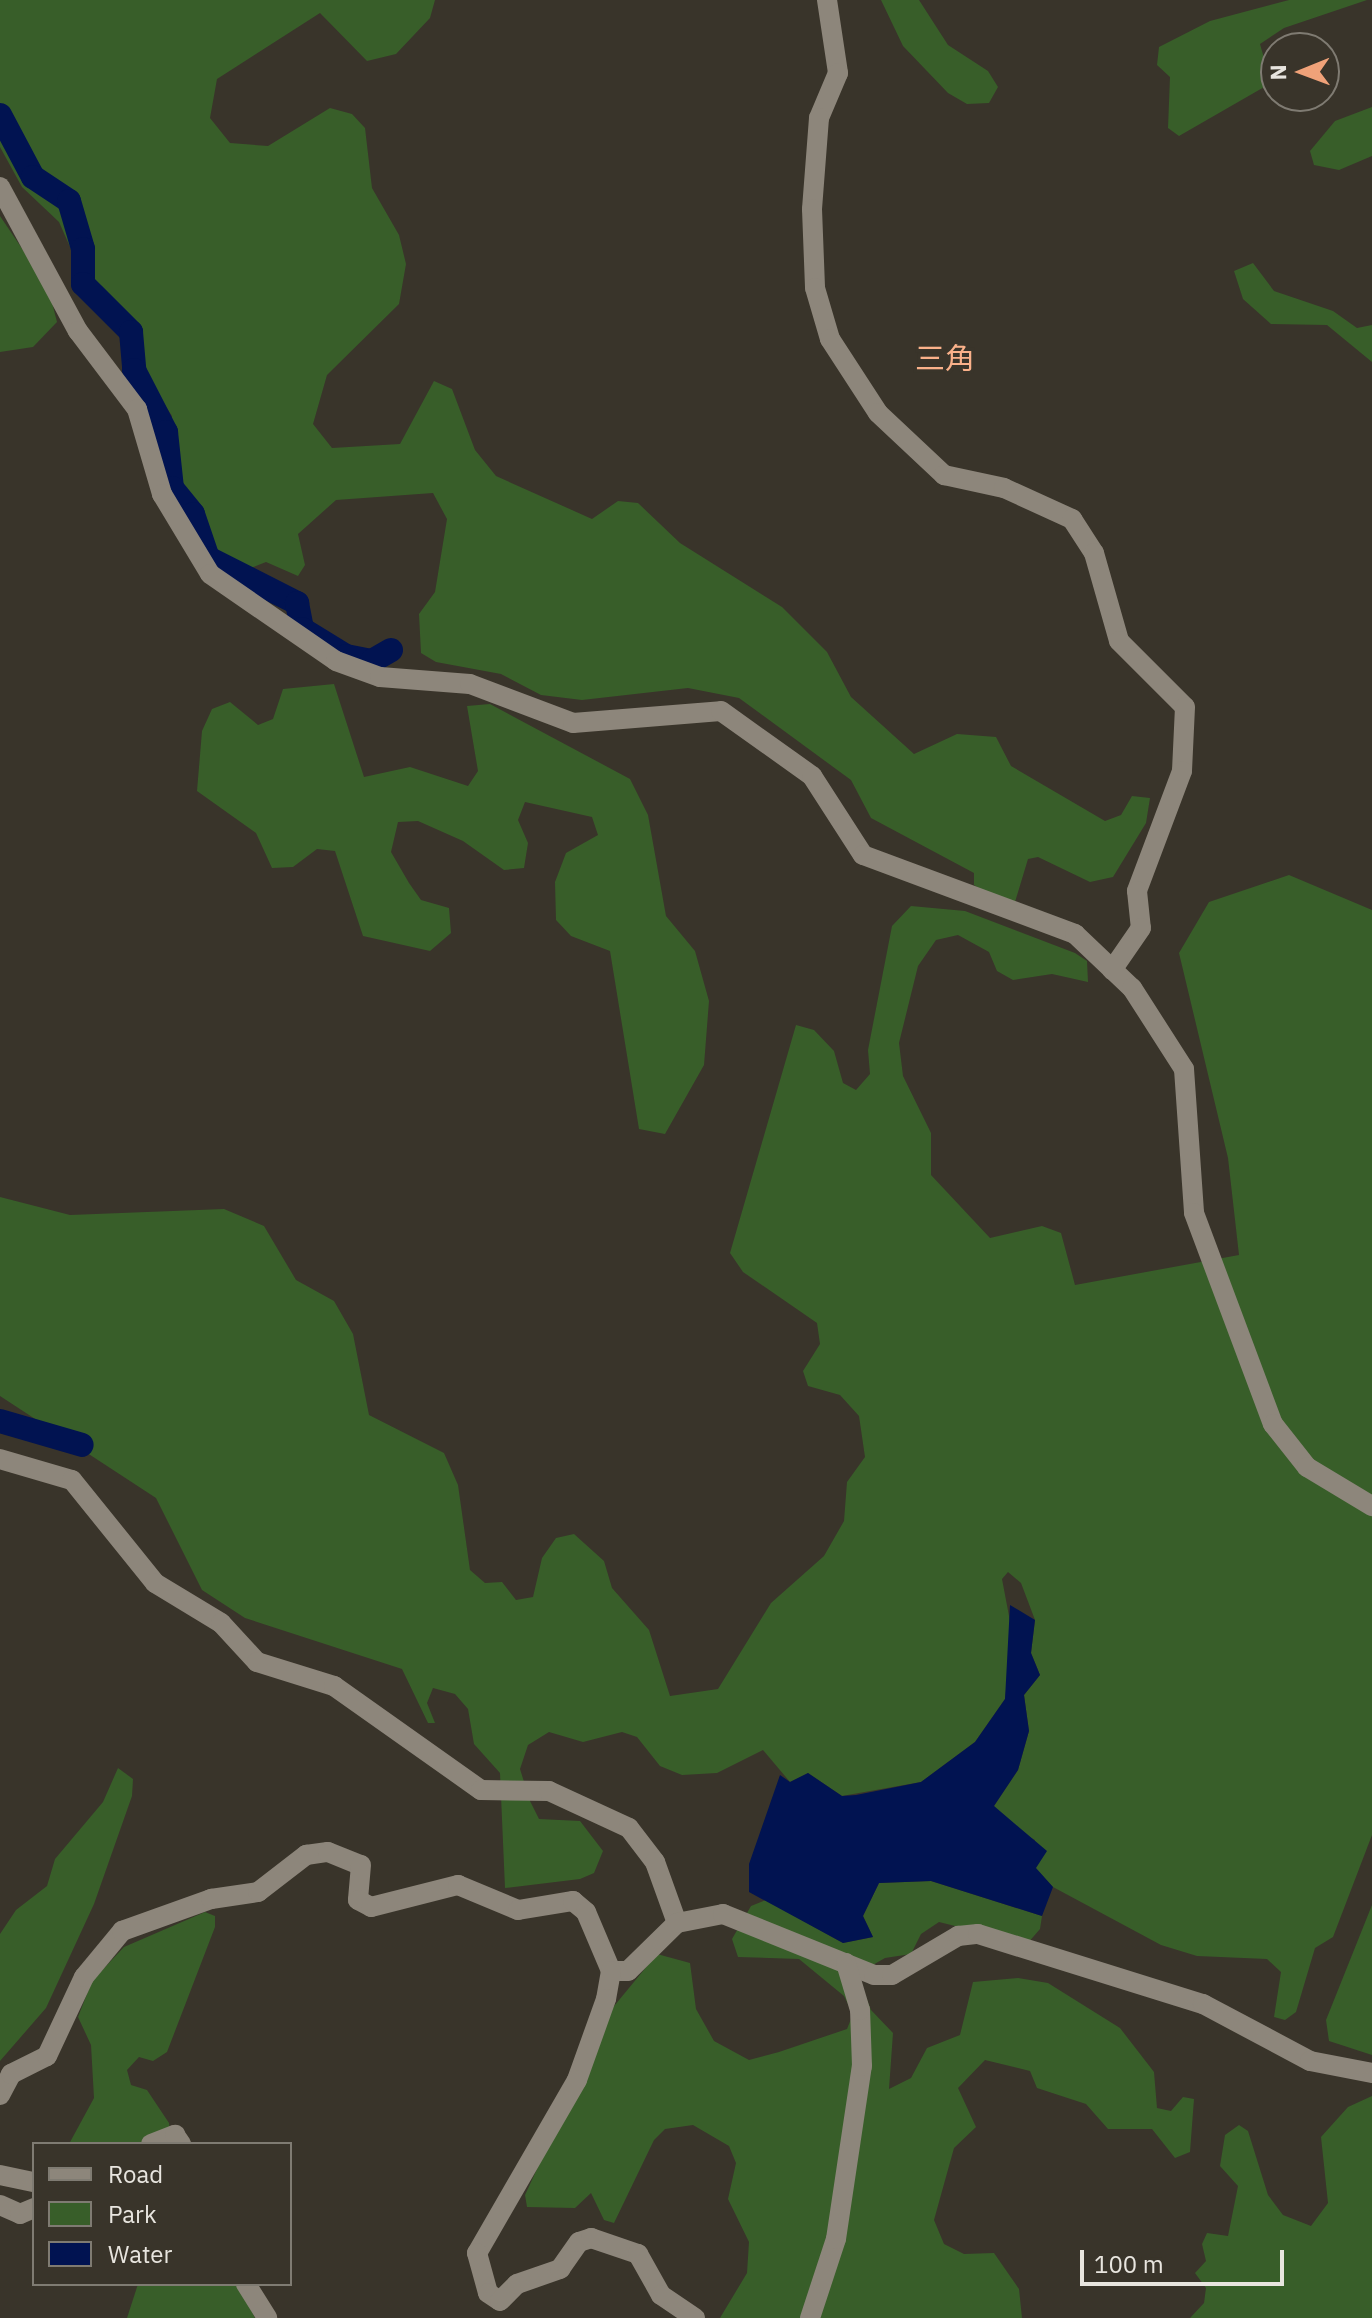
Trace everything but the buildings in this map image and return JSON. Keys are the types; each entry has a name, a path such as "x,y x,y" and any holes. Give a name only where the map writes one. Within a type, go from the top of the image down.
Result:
{"street":[{"path":"827,0 838,73 819,118 812,209 815,288 830,339 878,413 944,475 1004,488 1072,519 1098,564 1119,641 1185,707 1182,771 1137,891 1141,928 1112,970"},
{"path":"0,187 78,331 137,409 162,494 210,574 336,661 380,677 470,684 573,723 721,711 812,776 863,855 1075,934 1150,1008 1184,1069 1194,1213 1273,1424 1307,1467 1372,1506"},
{"path":"0,1459 72,1480 155,1583 221,1623 257,1662 334,1686 481,1790 549,1791 629,1828 655,1862 677,1923"},
{"path":"0,2095 11,2074 47,2056 84,1977 122,1931 211,1899 258,1892 306,1855 328,1852 361,1865 358,1900 371,1907 458,1885 518,1910 573,1901 586,1912 611,1971 577,2080 478,2259 488,2293 500,2301 517,2284 560,2269 579,2242 625,2247 642,2258 661,2295 695,2318"},
{"path":"611,1971 628,1971 677,1923 723,1914 846,1963 892,1975 958,1936 978,1934 1203,2004 1310,2061 1372,2073"},
{"path":"810,2318 836,2239 862,2066 860,2010 846,1963"},
{"path":"156,2142 175,2135 180,2142"},
{"path":"0,2175 32,2185"},
{"path":"0,2205 20,2214 32,2209"},
{"path":"247,2286 267,2318"}],"green space":[{"path":"0,0 435,0 430,18 396,54 367,61 320,13 217,79 210,118 230,143 268,146 330,108 352,114 365,128 372,188 399,235 406,264 399,304 327,375 313,424 332,448 400,444 434,381 452,389 475,450 496,476 592,519 618,501 638,503 680,543 782,607 827,652 851,697 914,754 957,734 996,737 1011,766 1105,821 1121,815 1132,796 1150,798 1146,823 1113,877 1090,882 1038,857 1028,859 1015,902 985,892 974,885 974,873 871,818 851,780 739,698 688,688 582,700 541,695 501,674 436,662 421,653 419,614 435,592 447,519 433,493 336,500 298,534 305,565 298,576 266,562 243,571 212,546 201,513 180,487 168,444 172,416 86,283 59,222 22,187 0,147"},
{"path":"881,0 919,0 948,45 988,71 998,87 989,103 967,104 948,93 903,46"},
{"path":"1289,0 1367,0 1278,32 1260,32 1260,89 1179,136 1168,128 1170,77 1157,65 1159,47 1210,21"},
{"path":"1372,107 1372,156 1339,170 1314,165 1310,151 1335,121"},
{"path":"0,216 48,287 57,322 33,347 0,352"},
{"path":"1253,263 1274,291 1333,311 1357,328 1372,325 1372,362 1327,325 1271,324 1243,299 1234,271"},
{"path":"334,684 364,777 410,767 468,786 478,771 467,706 490,704 630,779 648,815 666,916 695,951 709,1001 704,1065 665,1134 639,1129 610,951 571,936 556,920 555,882 566,853 598,835 592,817 525,802 518,820 528,843 524,868 504,870 463,841 418,821 398,822 391,852 409,883 421,900 449,908 451,933 430,951 363,936 335,851 317,849 293,867 272,868 256,833 197,791 202,731 212,709 230,702 258,725 273,719 283,689"},
{"path":"1289,875 1372,910 1372,1835 1333,1937 1315,1948 1296,2012 1285,2020 1274,2017 1281,1972 1267,1959 1197,1956 1161,1945 1053,1887 1036,1869 1035,1840 1010,1827 994,1806 1018,1770 1029,1731 1024,1695 1040,1675 1031,1653 1035,1620 1021,1583 1008,1572 1002,1579 1013,1637 1005,1699 975,1742 921,1782 842,1796 808,1773 790,1782 763,1750 717,1773 682,1775 660,1766 637,1737 622,1732 583,1742 549,1732 528,1745 520,1769 530,1801 539,1819 580,1821 603,1851 594,1873 580,1879 505,1888 500,1773 474,1744 468,1709 455,1694 433,1688 427,1703 435,1723 428,1723 402,1669 245,1618 202,1590 156,1498 0,1396 0,1197 70,1215 224,1209 264,1226 296,1280 334,1301 353,1334 369,1415 444,1453 458,1485 470,1570 485,1583 502,1582 516,1600 533,1597 542,1558 556,1538 574,1534 604,1561 612,1588 649,1630 670,1696 718,1689 771,1603 824,1556 844,1521 847,1482 865,1457 859,1416 840,1395 808,1386 803,1371 820,1344 817,1323 743,1272 730,1253 796,1025 814,1030 834,1051 843,1083 856,1090 870,1074 868,1050 892,926 911,906 965,911 1075,953 1087,961 1088,982 1052,974 1013,980 997,971 989,952 958,935 936,940 918,966 899,1043 903,1076 931,1133 931,1175 990,1238 1042,1226 1061,1233 1075,1285 1239,1255 1228,1158 1179,953 1209,902"},
{"path":"118,1768 133,1779 132,1796 94,1904 46,2008 0,2061 0,1934 16,1910 47,1886 55,1859 103,1802"},
{"path":"931,1881 1042,1916 1040,1929 1027,1944 939,1922 921,1934 911,1954 885,1958 857,1974 871,2010 893,2033 889,2089 911,2078 927,2048 960,2035 973,1982 1018,1978 1048,1983 1120,2028 1154,2072 1157,2108 1171,2111 1183,2097 1194,2099 1190,2152 1175,2158 1152,2129 1108,2129 1086,2104 1037,2088 1030,2071 985,2060 958,2088 976,2127 954,2148 934,2220 944,2244 964,2254 994,2253 1019,2289 1022,2318 720,2318 747,2273 749,2242 728,2199 736,2163 729,2146 693,2125 665,2129 654,2140 614,2223 604,2220 591,2193 575,2208 527,2207 525,2195 610,2011 657,1954 690,1963 696,2009 714,2041 749,2060 847,2029 853,2014 844,1996 799,1959 738,1957 732,1939 751,1906 766,1900 843,1943 873,1937 863,1916 879,1883"},
{"path":"1372,1905 1372,2055 1329,2041 1326,2020"},
{"path":"205,1912 215,1916 215,1927 167,2052 153,2061 139,2057 127,2070 131,2085 147,2090 169,2123 172,2142 70,2142 94,2098 91,2045 78,2017 92,1981 124,1947"},
{"path":"1372,2096 1372,2318 1190,2318 1204,2303 1206,2288 1195,2273 1206,2261 1202,2244 1207,2233 1228,2236 1238,2186 1220,2166 1225,2135 1239,2125 1248,2131 1268,2195 1283,2215 1311,2226 1328,2203 1321,2137 1348,2107"},
{"path":"137,2286 239,2286 255,2318 127,2318"}],"water":[{"path":"1010,1605 1035,1620 1031,1653 1040,1675 1024,1695 1029,1731 1018,1770 994,1806 1047,1851 1036,1868 1053,1887 1042,1916 931,1881 879,1883 863,1916 873,1937 843,1943 749,1892 749,1864 780,1775 790,1782 808,1773 842,1796 856,1795 921,1782 975,1742 1005,1699"}],"waterway":[{"path":"0,115 33,177 69,201 83,249 83,284 131,332 134,370 166,432 172,488 193,514 208,558 297,603 302,629 346,656 372,661 391,650"},
{"path":"0,1421 82,1445"}],"district":[{"name":"三角","path":"945,358"}]}
